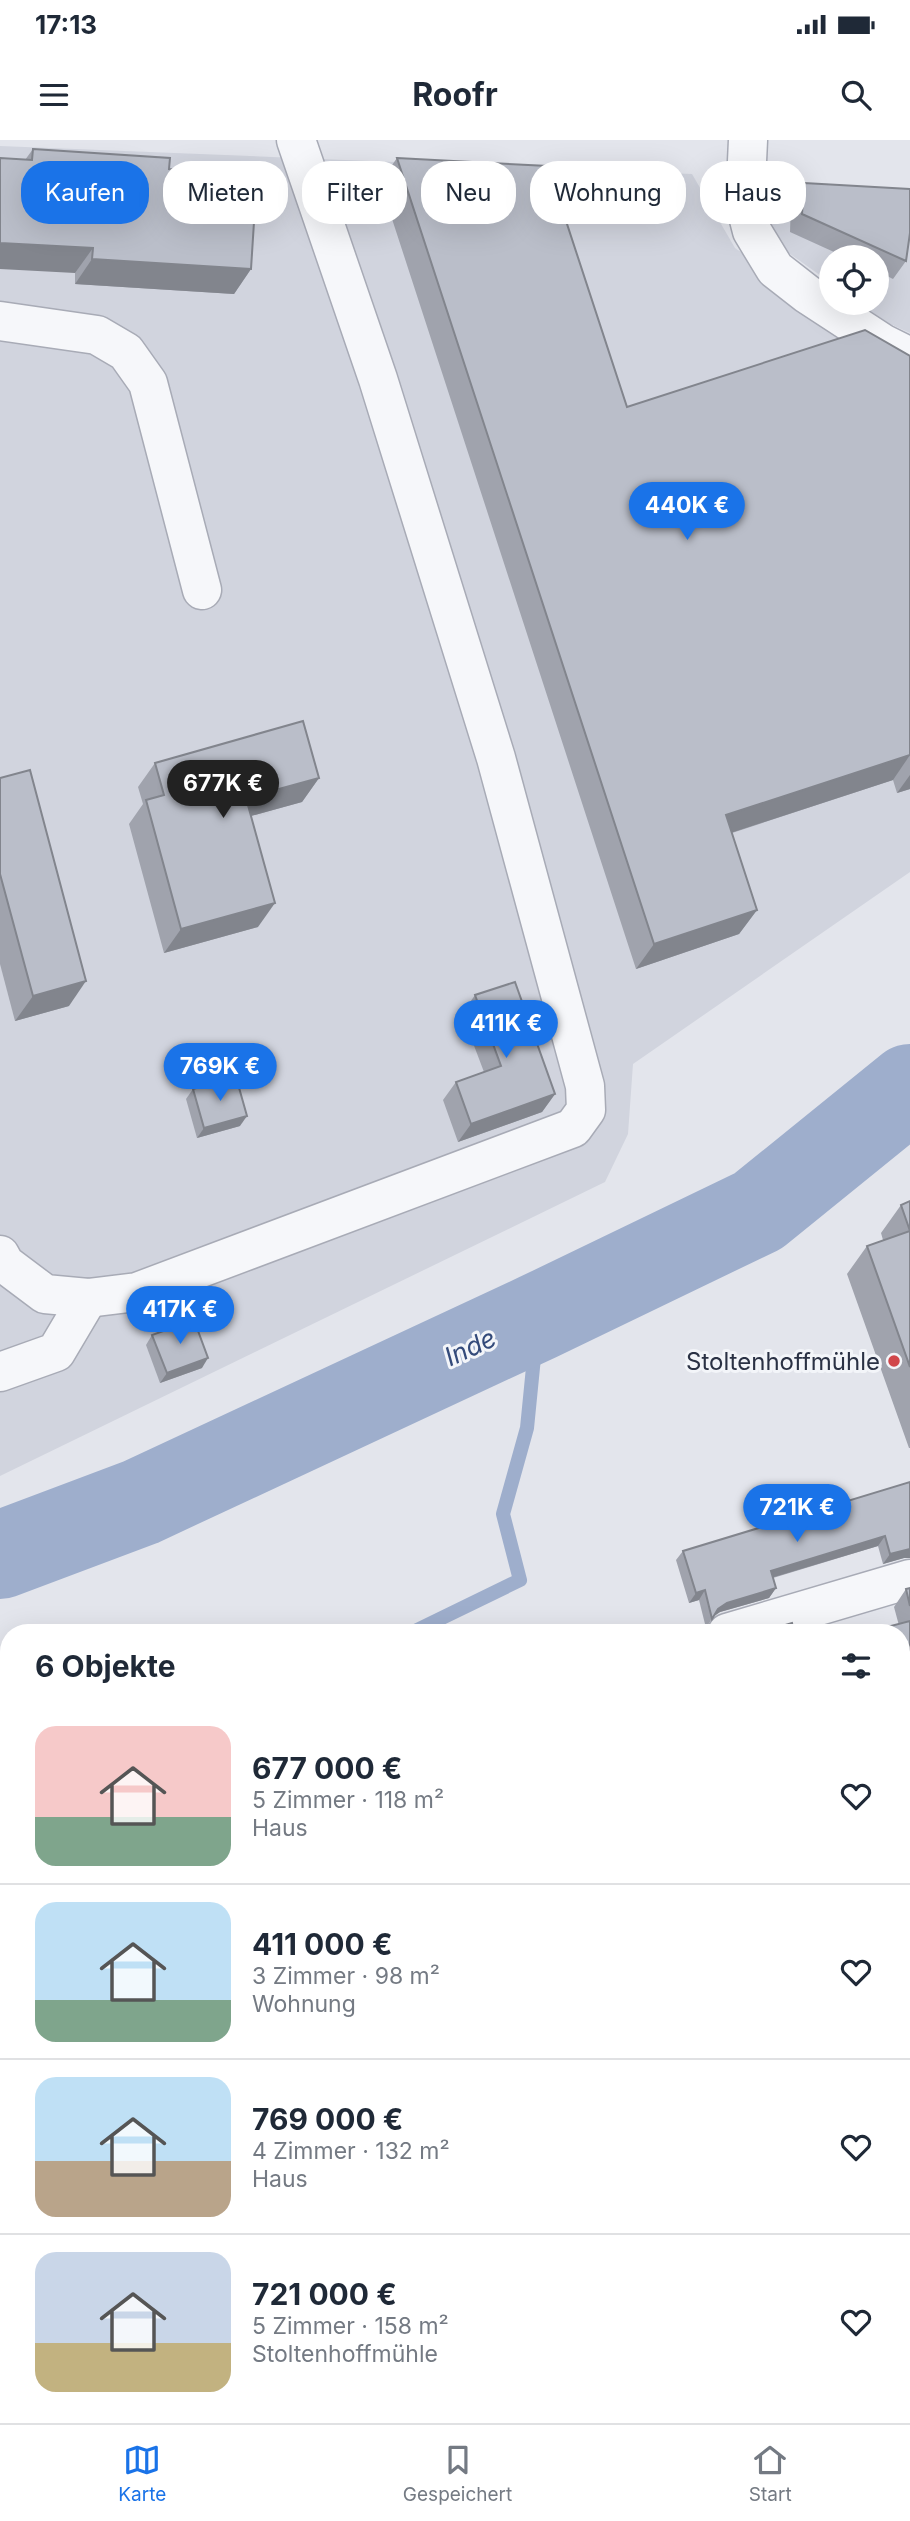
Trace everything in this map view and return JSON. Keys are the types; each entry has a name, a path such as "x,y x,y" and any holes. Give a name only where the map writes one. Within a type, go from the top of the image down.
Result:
{"street":[{"path":"0,1255 5,1264 45,1294 88,1298 137,1292 573,1128 586,1110 585,1086 496,758 378,379 296,140"},
{"path":"748,140 745,204 752,232 775,269 807,294 882,343 910,357"},
{"path":"0,321 97,335 127,352 148,383 202,590"},
{"path":"0,1372 56,1352 88,1298"},
{"path":"758,1624 910,1579"}],"shaded area":[{"path":"0,146 371,161 302,161 302,224 407,224 407,162 421,163 421,224 516,224 516,167 530,167 530,224 686,224 686,174 692,174 700,188 700,224 721,224 735,248 819,305 819,315 833,315 880,347 910,363 910,872 633,1064 628,1134 605,1182 0,1476"},
{"path":"806,184 910,189 910,333 876,315 889,315 889,245 819,245 819,274 755,229 755,224 806,224"}],"building":[{"path":"33,149 170,158 170,161 163,161 163,224 254,224 251,269 92,259 93,248 0,243 0,158 32,160"},
{"path":"397,158 454,161 421,161 421,224 516,224 516,164 530,165 530,224 567,224 627,407 865,330 910,356 910,755 726,815 757,910 654,944 407,189 407,161 398,161"},
{"path":"806,183 910,189 910,233 906,261 889,253 889,245 871,245 806,216"},
{"path":"303,721 319,778 246,798 275,903 181,929 146,800 164,795 155,763"},
{"path":"30,770 86,981 33,996 0,874 0,778"},
{"path":"515,982 555,1094 471,1124 456,1082 501,1066 475,995"},
{"path":"236,1077 247,1116 204,1128 193,1089"},
{"path":"910,1201 910,1231 901,1205"},
{"path":"910,1231 910,1367 867,1246"},
{"path":"194,1320 208,1358 167,1373 152,1335"},
{"path":"910,1482 910,1549 890,1554 885,1536 771,1571 776,1588 727,1603 718,1609 712,1619 705,1590 696,1593 683,1551"},
{"path":"910,1588 910,1606 906,1589"}],"waterway":[{"name":"Inde","path":"0,1555 141,1502 758,1211 910,1088"},
{"path":"430,1624 520,1580 503,1514 527,1428 538,1317"}],"place":[{"name":"Stoltenhoffmühle","path":"894,1361"}]}
